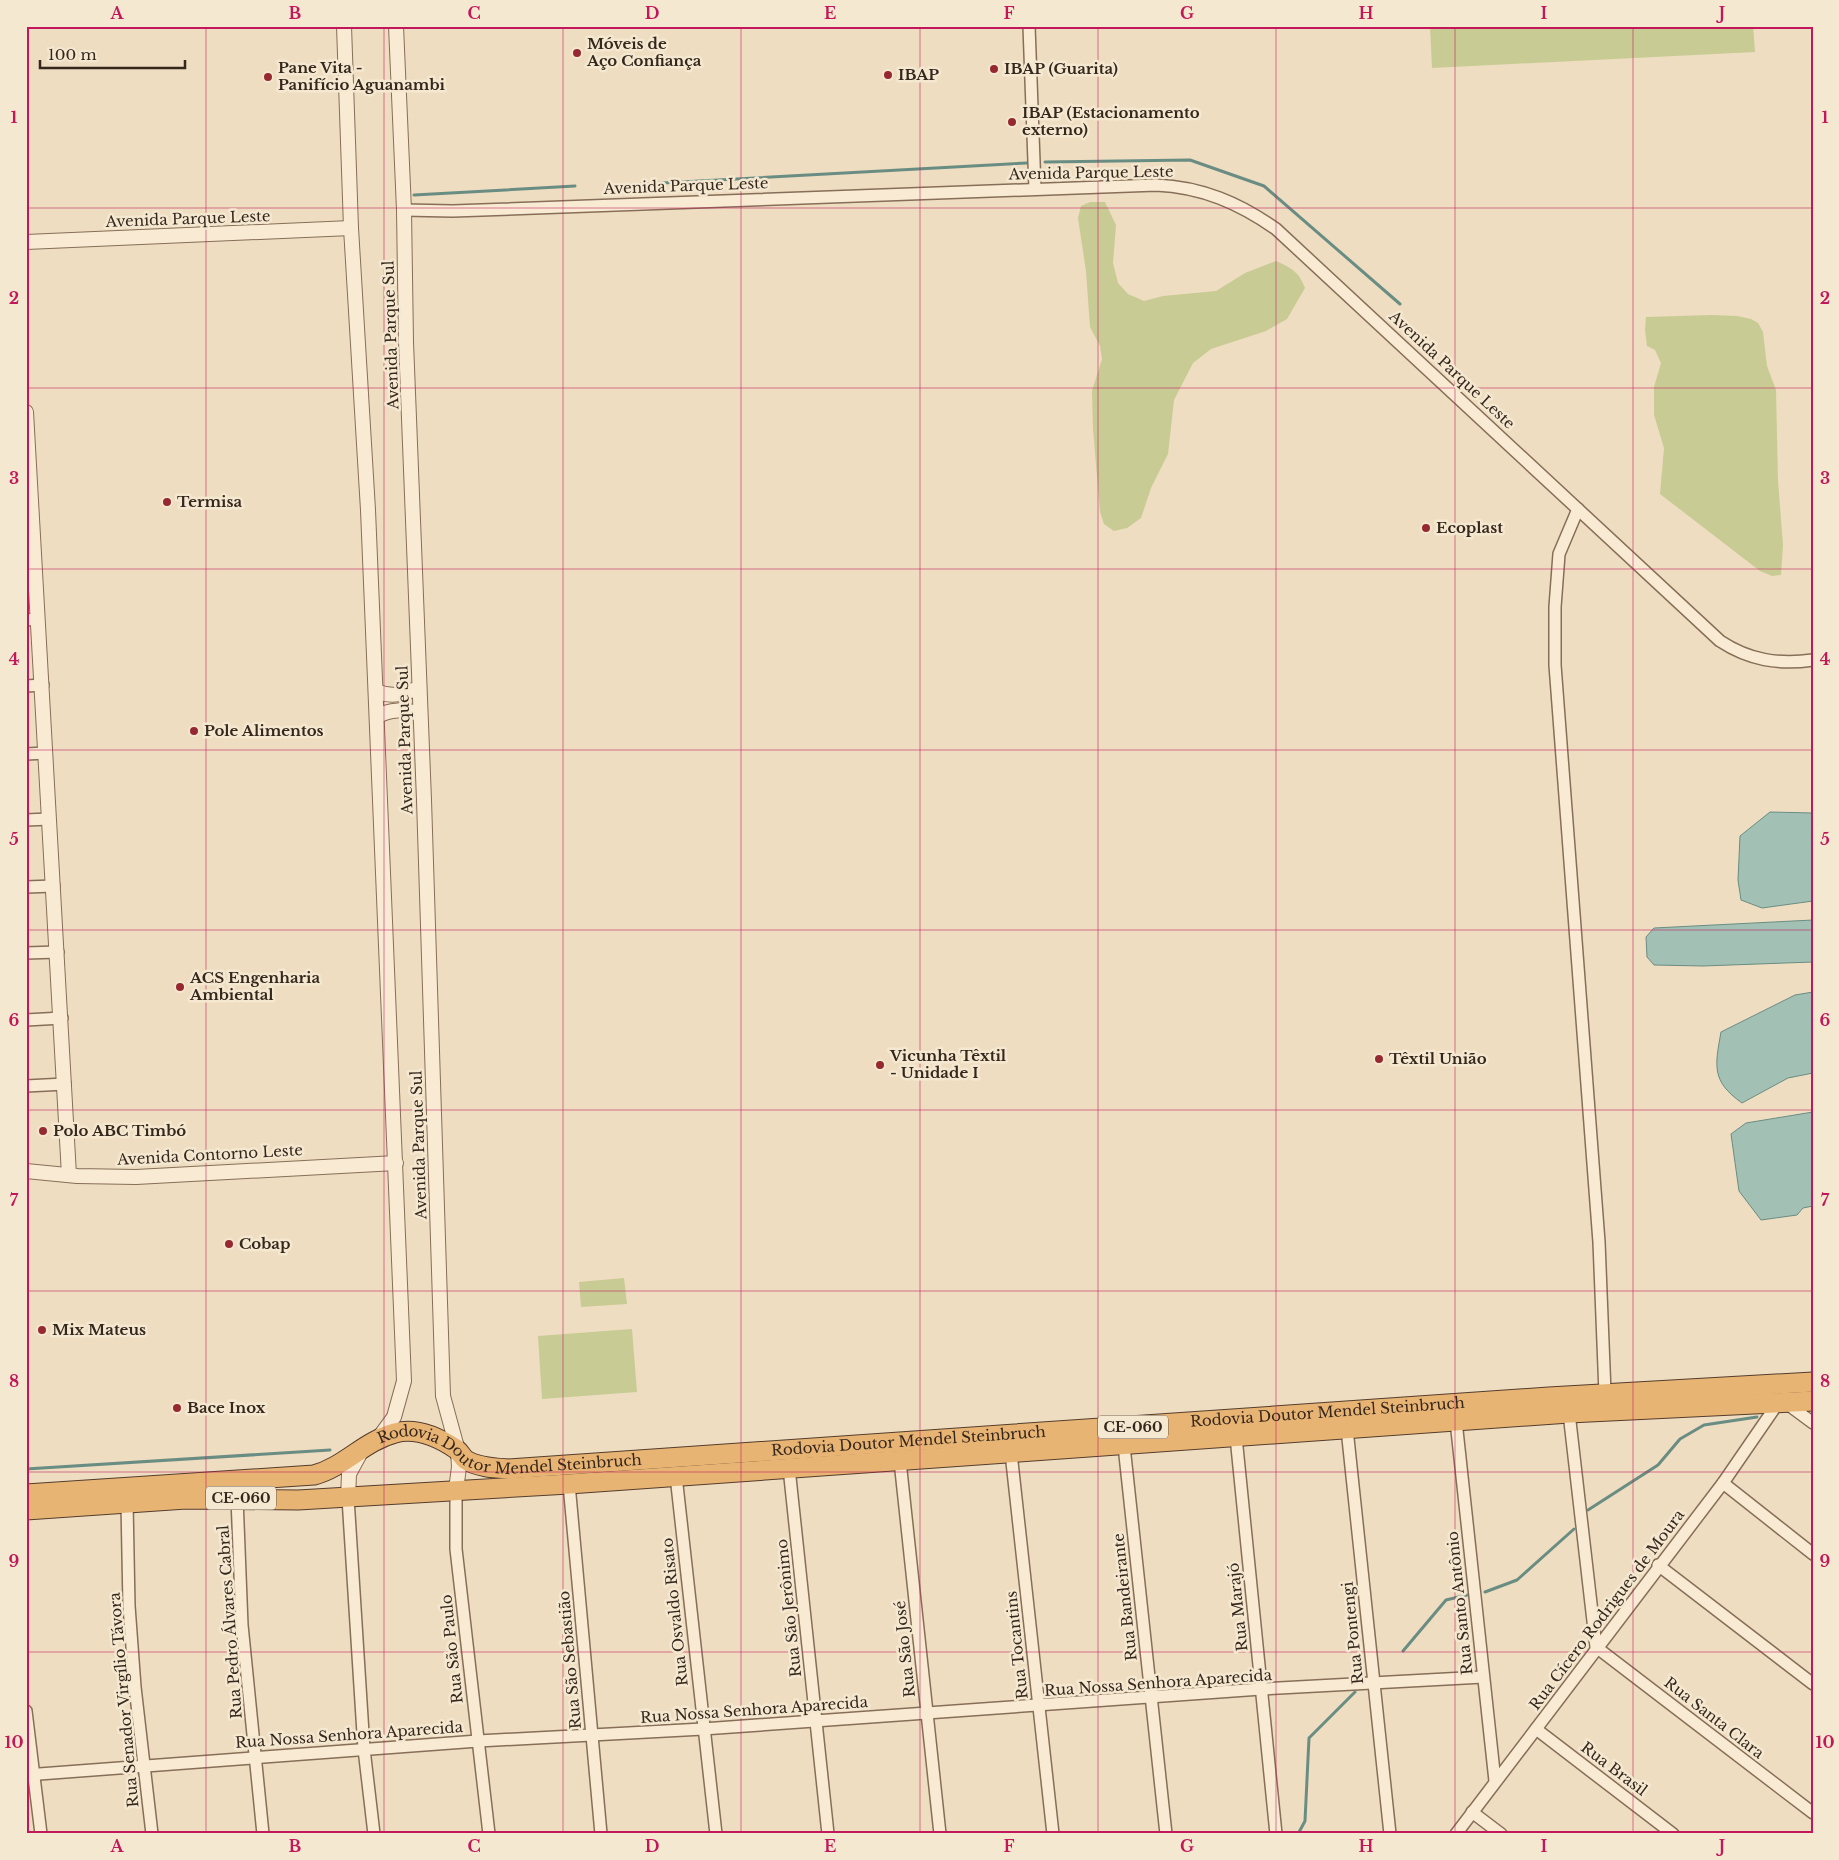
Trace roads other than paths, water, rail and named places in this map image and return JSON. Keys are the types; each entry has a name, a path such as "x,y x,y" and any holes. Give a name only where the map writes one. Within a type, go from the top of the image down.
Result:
{"highway":[{"name":"Rodovia Doutor Mendel Steinbruch","path":"26,1494 314,1476 335,1467 377,1440 408,1431 423,1433 439,1439 458,1451 467,1461 492,1468 542,1468 1605,1394 1813,1382"},
{"name":"Rodovia Doutor Mendel Steinbruch","path":"26,1510 237,1498 298,1500 348,1498 1124,1446 1569,1413 1813,1401"}],"street":[{"name":"Avenida Parque Sul","path":"344,26 351,228 368,510 404,1381 394,1417 377,1440 359,1454 353,1462 349,1474 348,1498"},
{"name":"Avenida Parque Sul","path":"396,26 404,210 406,342 443,1396 458,1451 459,1467 456,1490"},
{"path":"1029,26 1035,189"},
{"name":"Avenida Parque Leste","path":"404,210 1170,186 1220,197 1251,212 1276,229 1706,629 1736,652 1767,661 1813,660"},
{"name":"Avenida Parque Leste","path":"26,242 351,228"},
{"path":"26,412 32,619 42,685 48,819 62,1018 69,1175"},
{"path":"1578,509 1559,554 1555,607 1555,665 1599,1242 1605,1394"},
{"path":"26,686 42,685"},
{"path":"376,691 387,696 404,694 419,688"},
{"path":"377,717 385,712 406,710 420,713"},
{"path":"26,754 46,754"},
{"path":"26,820 48,819"},
{"path":"26,887 54,886"},
{"path":"26,953 58,952"},
{"path":"26,1020 62,1018"},
{"path":"26,1086 65,1084"},
{"name":"Avenida Contorno Leste","path":"26,1171 69,1175 136,1177 396,1163"},
{"path":"1782,1403 1813,1423"},
{"name":"Rua Cícero Rodrigues de Moura","path":"1456,1834 1782,1403"},
{"path":"1569,1413 1596,1647"},
{"name":"Rua Santo Antônio","path":"1456,1421 1495,1781"},
{"name":"Rua Pontengi","path":"1347,1429 1390,1834"},
{"name":"Rua Marajó","path":"1236,1437 1276,1834"},
{"name":"Rua Bandeirante","path":"1124,1446 1166,1834"},
{"name":"Rua Tocantins","path":"1011,1453 1053,1834"},
{"name":"Rua São José","path":"900,1461 940,1834"},
{"name":"Rua São Jerônimo","path":"789,1468 828,1834"},
{"name":"Rua Osvaldo Risato","path":"676,1476 716,1834"},
{"path":"1723,1483 1813,1554"},
{"name":"Rua São Sebastião","path":"569,1484 601,1834"},
{"name":"Rua São Paulo","path":"456,1490 456,1549 489,1834"},
{"name":"Rua Pedro Álvares Cabral","path":"237,1498 242,1625 263,1834"},
{"path":"348,1498 364,1749 374,1834"},
{"name":"Rua Senador Virgílio Távora","path":"127,1503 129,1606 152,1834"},
{"path":"1658,1565 1813,1684"},
{"name":"Rua Santa Clara","path":"1596,1647 1813,1813"},
{"name":"Rua Nossa Senhora Aparecida","path":"30,1774 478,1741 703,1730 1151,1699 1261,1689 1483,1677"},
{"path":"26,1711 30,1774 41,1834"},
{"name":"Rua Brasil","path":"1536,1729 1673,1834"},
{"path":"1472,1812 1501,1834"}],"waterway":[{"path":"1045,162 1190,160 1264,186 1400,304"},
{"path":"607,186 1027,163"},
{"path":"414,195 575,186"},
{"path":"1588,1510 1658,1465 1680,1439 1704,1425 1757,1417"},
{"path":"26,1469 330,1450"},
{"path":"1485,1592 1517,1580 1574,1529"},
{"path":"1403,1651 1446,1600 1467,1595"},
{"path":"1298,1834 1305,1821 1309,1738 1355,1692"}],"place":[{"name":"Móveis de Aço Confiança","path":"577,53"},
{"name":"IBAP (Guarita)","path":"994,69"},
{"name":"IBAP","path":"888,75"},
{"name":"Pane Vita - Panifício Aguanambi","path":"268,77"},
{"name":"IBAP (Estacionamento externo)","path":"1012,122"},
{"name":"Termisa","path":"167,502"},
{"name":"Ecoplast","path":"1426,528"},
{"name":"Pole Alimentos","path":"194,731"},
{"name":"ACS Engenharia Ambiental","path":"180,987"},
{"name":"Têxtil União","path":"1379,1059"},
{"name":"Vicunha Têxtil - Unidade I","path":"880,1065"},
{"name":"Polo ABC Timbó","path":"43,1131"},
{"name":"Cobap","path":"229,1244"},
{"name":"Mix Mateus","path":"42,1330"},
{"name":"Bace Inox","path":"177,1408"}]}
